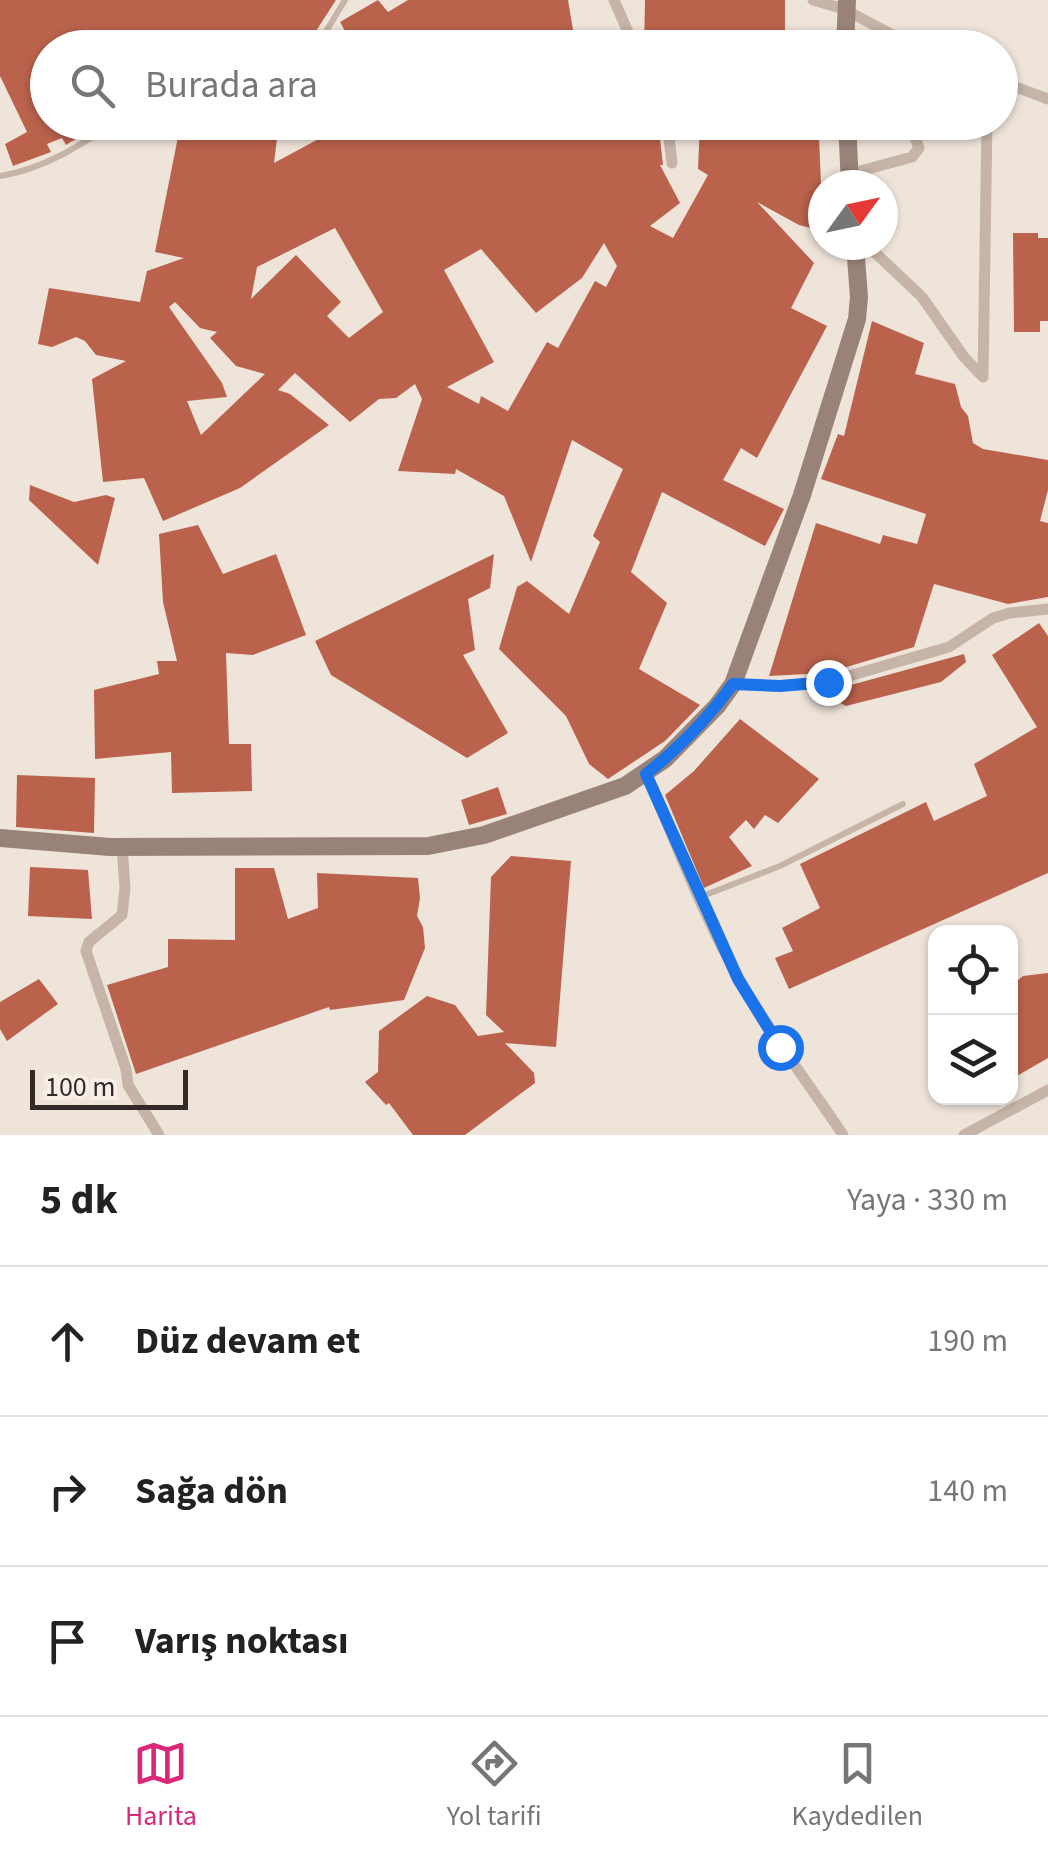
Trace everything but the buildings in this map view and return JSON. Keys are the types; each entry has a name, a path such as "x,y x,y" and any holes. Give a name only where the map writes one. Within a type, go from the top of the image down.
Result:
{"street":[{"path":"614,0 627,30"},
{"path":"813,0 846,5 888,30"},
{"path":"1018,88 1048,99"},
{"path":"669,140 672,163"},
{"path":"848,140 849,170"},
{"path":"875,170 912,156 918,148 915,140"},
{"path":"883,260 922,297 983,377 987,140"},
{"path":"0,838 122,846 428,846 457,842 605,796 646,774 717,706 733,684 802,494 857,319 856,260"},
{"path":"733,684 828,682 949,647 993,618 1048,610"},
{"path":"646,774 738,979 780,1047 843,1135"},
{"path":"122,846 126,888 122,915 88,942 86,950 128,1085 159,1135"},
{"path":"964,1135 1048,1090"}],"lane":[{"path":"327,30 345,0"},
{"path":"0,176 62,156 87,140"},
{"path":"699,898 780,866 903,804"}],"route":[{"path":"780,1047 738,979 646,774 717,706 733,684 828,682"}]}
